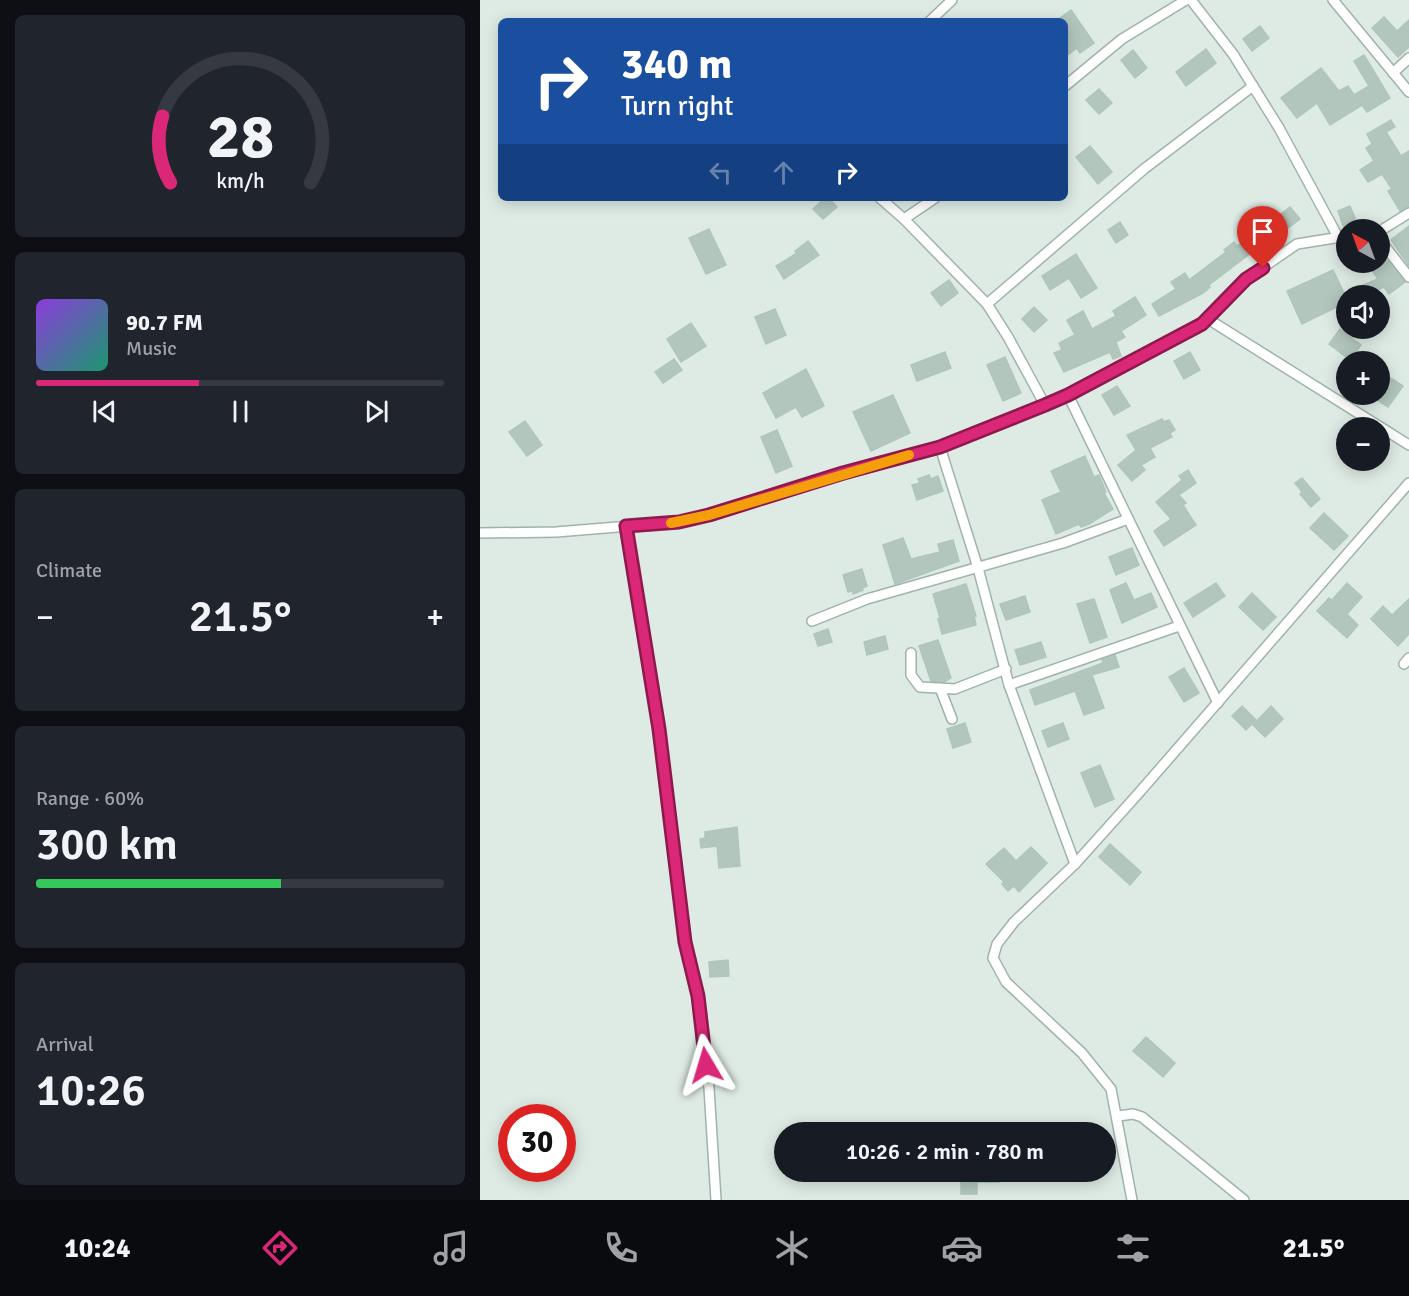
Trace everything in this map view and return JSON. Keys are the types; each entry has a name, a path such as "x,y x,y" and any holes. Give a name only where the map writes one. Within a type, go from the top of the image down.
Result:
{"street":[{"path":"933,18 952,0"},
{"path":"1068,84 1122,39 1186,0"},
{"path":"1191,0 1233,54 1336,226"},
{"path":"1333,0 1409,92"},
{"path":"1393,73 1409,58"},
{"path":"987,304 1144,169 1253,86"},
{"path":"883,201 987,304 1008,336 1045,405"},
{"path":"904,219 930,201"},
{"path":"1390,225 1409,213"},
{"path":"480,533 556,532 695,519 843,473 940,447 1068,395 1209,319 1246,279 1297,244 1336,237"},
{"path":"1390,253 1409,277"},
{"path":"1209,319 1409,446"},
{"path":"1068,395 1218,703"},
{"path":"940,447 978,568 1009,685 1075,864"},
{"path":"1132,1200 1118,1116 1111,1089 1082,1053 1005,982 993,958 997,944 1014,922 1075,864 1409,483"},
{"path":"812,621 867,599 1063,543 1128,519"},
{"path":"626,526 659,729 685,942 698,996 709,1088 716,1200"},
{"path":"1009,685 1179,626"},
{"path":"911,653 911,675 920,687 955,689 1006,669"},
{"path":"940,688 952,719"},
{"path":"1118,1116 1133,1114 1142,1117 1244,1200"}],"building":[{"path":"1071,10 1094,43 1080,53 1077,48 1068,55 1068,18 1060,18"},
{"path":"1384,17 1397,31 1409,20 1409,47 1398,57 1372,28"},
{"path":"1260,26 1269,38 1252,51 1243,39"},
{"path":"1206,49 1216,63 1186,86 1176,72"},
{"path":"1133,50 1147,68 1135,78 1121,60"},
{"path":"1364,55 1390,98 1367,112 1362,105 1330,125 1317,103 1297,118 1281,98 1321,68 1339,91 1348,86 1354,95 1369,86 1354,61"},
{"path":"1099,89 1112,103 1099,114 1086,100"},
{"path":"1391,120 1395,127 1386,132 1401,156 1409,151 1409,206 1400,211 1388,191 1392,189 1382,174 1368,182 1360,170 1374,161 1366,148 1372,144 1367,134"},
{"path":"1090,146 1112,172 1098,184 1076,157"},
{"path":"822,201 832,201 837,207 823,219 813,209"},
{"path":"1350,206 1356,219 1341,219 1338,211"},
{"path":"1290,207 1300,219 1280,234 1271,222"},
{"path":"1120,222 1128,235 1116,243 1108,230"},
{"path":"1409,226 1409,266 1391,240"},
{"path":"709,229 726,265 706,274 689,238"},
{"path":"1248,238 1256,249 1209,285 1210,287 1203,293 1159,316 1152,304 1176,289 1171,282 1185,273 1189,280 1226,252 1224,250 1234,242 1237,246"},
{"path":"808,241 819,255 784,279 776,266 797,253 795,251"},
{"path":"1076,254 1097,288 1081,298 1069,278 1050,290 1042,276"},
{"path":"1390,264 1405,282 1390,293 1390,285 1363,285 1378,279 1374,273 1390,273"},
{"path":"1333,270 1340,285 1336,285 1336,307 1302,324 1287,291"},
{"path":"949,280 958,293 941,306 931,293"},
{"path":"1135,297 1146,315 1121,331 1125,337 1116,342 1121,356 1113,359 1110,352 1064,372 1054,353 1062,350 1059,343 1075,335 1067,320 1083,311 1092,329 1116,316 1113,311"},
{"path":"1034,307 1047,320 1034,332 1022,319"},
{"path":"775,309 786,335 766,344 755,317"},
{"path":"691,323 706,346 681,362 667,339"},
{"path":"1336,334 1336,339 1353,339 1361,345 1357,351 1338,351 1329,344"},
{"path":"945,352 951,368 917,381 911,365"},
{"path":"1190,352 1200,370 1184,379 1174,361"},
{"path":"1005,357 1021,393 1003,401 987,365"},
{"path":"674,359 682,370 663,383 655,372"},
{"path":"806,369 824,406 802,417 796,407 776,418 763,393"},
{"path":"1390,379 1403,386 1390,404"},
{"path":"1117,386 1130,406 1114,415 1102,395"},
{"path":"893,395 910,433 871,451 853,412"},
{"path":"1162,419 1164,422 1169,420 1175,430 1170,433 1172,437 1150,448 1155,457 1141,465 1145,470 1132,481 1118,465 1136,450 1127,435"},
{"path":"525,421 542,445 527,456 509,432"},
{"path":"777,430 792,466 776,473 761,437"},
{"path":"1085,456 1094,477 1099,475 1106,492 1104,493 1113,509 1089,524 1081,527 1079,524 1056,534 1042,500 1061,492 1051,471"},
{"path":"1188,470 1196,483 1179,495 1186,503 1183,505 1196,525 1164,546 1154,531 1171,519 1156,502 1182,480 1179,476"},
{"path":"929,475 931,479 938,476 943,491 917,500 912,485 920,483 918,479"},
{"path":"1302,478 1320,499 1311,507 1300,494 1302,492 1295,483"},
{"path":"1324,513 1348,536 1334,550 1310,528"},
{"path":"903,538 911,559 940,552 938,544 953,540 959,561 895,584 883,545"},
{"path":"1132,548 1139,565 1116,575 1109,557"},
{"path":"862,569 867,586 853,594 853,591 848,592 843,575"},
{"path":"1126,583 1134,600 1151,593 1157,607 1122,623 1110,590"},
{"path":"1216,583 1225,596 1193,617 1184,603"},
{"path":"1347,583 1362,597 1347,614 1358,625 1347,638 1317,611 1329,598 1332,600"},
{"path":"966,584 976,616 974,616 976,625 942,634 933,594"},
{"path":"1252,593 1276,617 1263,630 1239,607"},
{"path":"1025,596 1030,612 1006,620 1000,604"},
{"path":"1094,599 1107,637 1090,643 1077,604"},
{"path":"1409,599 1409,634 1398,646 1371,619 1383,606 1392,615"},
{"path":"828,629 832,642 818,646 814,634"},
{"path":"885,636 888,649 867,655 864,642"},
{"path":"938,640 951,678 944,682 931,681 919,646"},
{"path":"1041,642 1046,657 1020,665 1015,650"},
{"path":"1115,655 1119,667 1092,675 1104,708 1084,715 1075,691 1035,705 1030,690 1103,663 1102,660"},
{"path":"1184,668 1199,693 1184,702 1169,677"},
{"path":"1242,706 1256,720 1246,730 1232,716"},
{"path":"1271,706 1283,719 1265,737 1253,725"},
{"path":"965,723 971,742 953,748 947,729"},
{"path":"1063,723 1069,739 1048,747 1042,731"},
{"path":"1100,765 1114,799 1095,807 1081,773"},
{"path":"737,827 740,866 719,868 717,846 701,848 700,839 705,838 705,832"},
{"path":"1110,844 1141,872 1130,885 1099,857"},
{"path":"1031,847 1047,863 1019,892 1014,886 1008,891 1002,884 1004,882 986,864 1004,848 1016,861"},
{"path":"728,960 729,976 710,977 709,962"},
{"path":"1146,1037 1175,1063 1163,1077 1133,1051"},
{"path":"961,1182 977,1182 977,1194 961,1194"}],"slow traffic":[{"path":"671,523 709,515 909,455"}],"route":[{"path":"706,1065 698,996 685,942 676,882 659,729 626,526 679,522 709,515 843,473 940,447 1045,405 1202,324 1246,279 1263,268"}]}
